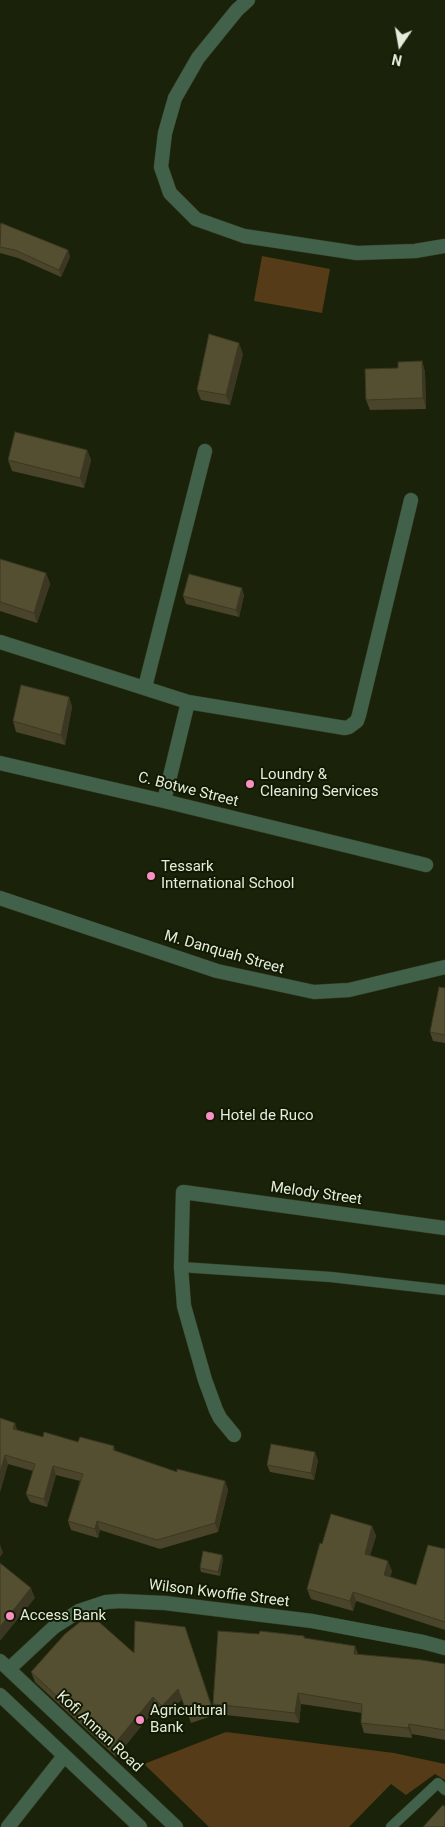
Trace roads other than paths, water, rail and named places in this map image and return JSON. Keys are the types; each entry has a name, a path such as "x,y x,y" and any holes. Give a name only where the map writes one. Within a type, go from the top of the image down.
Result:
{"street":[{"path":"248,0 237,10 198,58 175,98 165,133 162,167 170,194 196,219 244,236 356,253 415,251 445,246"},
{"path":"145,687 205,451"},
{"path":"0,642 188,702 345,728 354,724 359,715 411,500"},
{"path":"164,801 188,702"},
{"name":"C. Botwe Street","path":"0,763 164,801 426,866"},
{"name":"M. Danquah Street","path":"0,898 217,971 314,992 349,990 445,967"},
{"name":"Melody Street","path":"181,1267 183,1192 445,1228"},
{"path":"181,1267 184,1306 205,1380 220,1418 234,1435"},
{"name":"Wilson Kwoffie Street","path":"5,1665 54,1627 79,1611 106,1602 120,1601 164,1603 312,1621 423,1642 445,1648"},
{"name":"Kofi Annan Road","path":"5,1665 176,1827"},
{"path":"0,1695 140,1827"},
{"path":"8,1827 64,1756"}],"lane":[{"path":"181,1267 330,1277 445,1290"},
{"path":"391,1827 438,1783 445,1790"}],"place":[{"name":"Loundry & Cleaning Services","path":"250,784"},
{"name":"Tessark International School","path":"151,876"},
{"name":"Hotel de Ruco","path":"210,1116"},
{"name":"Access Bank","path":"10,1616"},
{"name":"Agricultural Bank","path":"140,1720"}]}
